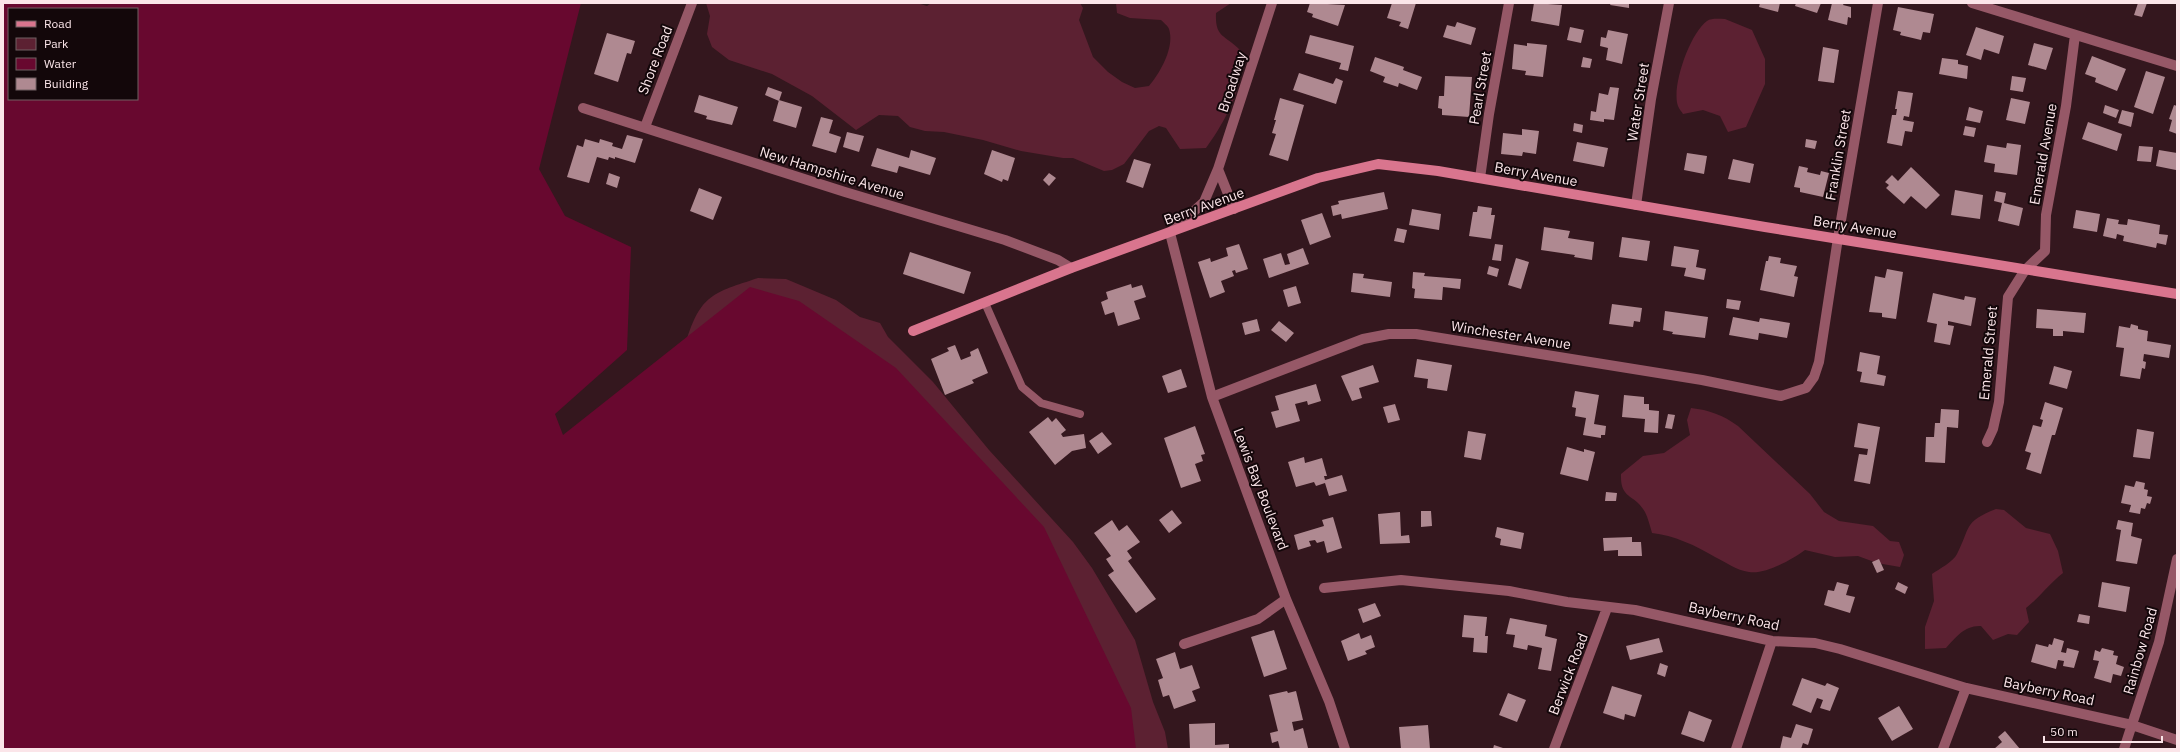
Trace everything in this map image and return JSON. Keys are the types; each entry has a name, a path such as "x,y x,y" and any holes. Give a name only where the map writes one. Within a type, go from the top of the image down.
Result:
{"street":[{"name":"Shore Road","path":"645,126 692,3"},
{"name":"Broadway","path":"1170,233 1204,202 1218,169 1272,3"},
{"name":"Pearl Street","path":"1480,178 1508,3"},
{"name":"Water Street","path":"1636,205 1652,99 1669,3"},
{"name":"Franklin Street","path":"1811,381 1819,362 1838,238 1878,3"},
{"path":"1972,3 2177,66"},
{"name":"Emerald Avenue","path":"2025,270 2045,251 2046,215 2066,106 2075,35"},
{"name":"New Hampshire Avenue","path":"583,108 645,126 845,192 1012,242 1058,260 1071,268"},
{"name":"Berry Avenue","path":"913,331 1071,268 1318,178 1366,165 1394,164 2025,270 2177,294"},
{"path":"1218,169 1234,209"},
{"name":"Lewis Bay Boulevard","path":"1170,233 1212,397 1286,599 1329,702 1345,749"},
{"name":"Emerald Street","path":"1987,442 1993,429 1999,402 2008,297 2025,270"},
{"name":"Winchester Avenue","path":"1212,397 1363,339 1389,334 1416,334 1702,380 1781,396 1806,388 1811,381"},
{"name":"Rainbow Road","path":"2124,749 2159,642 2177,559"},
{"name":"Bayberry Road","path":"1324,588 1402,580 1509,591 1664,616 1772,641 1815,643 1840,649 1966,688 2132,725 2177,740"},
{"path":"1184,644 1258,619 1286,599"},
{"name":"Berwick Road","path":"1554,749 1607,608"},
{"path":"1736,749 1772,641"},
{"path":"1943,749 1966,688"}],"lane":[{"path":"985,303 1022,387 1041,403 1080,414"}],"green space":[{"path":"706,3 917,3 927,6 931,3 1080,3 1083,8 1079,20 1093,57 1108,72 1122,82 1135,88 1149,86 1158,74 1170,44 1169,29 1161,20 1130,18 1117,13 1116,3 1231,3 1216,13 1216,21 1217,27 1222,35 1240,50 1241,72 1236,92 1228,112 1218,131 1206,148 1180,149 1166,128 1159,126 1149,131 1124,164 1112,170 1104,171 1073,158 1063,158 1021,151 983,140 944,132 925,131 910,127 898,116 879,115 856,130 812,96 772,74 729,60 712,47 707,34 710,16"},
{"path":"1713,19 1725,19 1752,30 1765,59 1765,84 1746,127 1728,132 1720,116 1703,110 1683,114 1678,106 1677,97 1677,86 1680,74 1694,37 1707,21"},
{"path":"758,278 786,279 836,300 860,317 880,323 888,337 933,382 989,450 1073,542 1092,568 1135,640 1153,702 1165,732 1168,749 1104,749 686,342 697,314 711,298 719,292"},
{"path":"1691,408 1716,414 1738,426 1810,494 1824,512 1839,521 1873,526 1890,541 1899,542 1904,555 1900,567 1877,563 1858,556 1835,557 1805,550 1786,562 1771,569 1749,572 1736,568 1685,542 1668,536 1652,533 1645,512 1641,506 1625,492 1621,482 1621,474 1643,456 1664,453 1690,435 1687,420"},
{"path":"1996,509 2004,510 2026,528 2050,534 2058,551 2063,573 2026,608 2029,622 2017,635 2008,634 1993,640 1981,626 1975,626 1961,632 1946,648 1925,649 1925,627 1934,601 1932,574 1949,563 1955,557 1969,526 1978,518"}],"water":[{"path":"3,3 581,3 539,169 565,216 631,247 627,350 555,414 563,435 750,287 799,301 896,368 1044,527 1131,708 1136,749 3,749"}],"building":[{"path":"1310,3 1345,5 1338,26 1312,17 1313,14 1307,12"},
{"path":"1392,3 1416,3 1408,29 1399,26 1401,22 1387,18"},
{"path":"1534,3 1562,5 1559,26 1531,21"},
{"path":"1611,3 1629,3 1629,8 1610,5"},
{"path":"1760,3 1780,3 1778,12 1759,7"},
{"path":"1796,3 1821,3 1817,13 1795,6"},
{"path":"1832,3 1844,3 1843,5 1851,7 1851,18 1848,17 1847,25 1828,20"},
{"path":"2138,3 2147,3 2142,17 2134,15"},
{"path":"1898,7 1934,14 1930,33 1923,32 1921,40 1900,35 1901,32 1893,30"},
{"path":"1457,22 1476,28 1471,45 1443,37 1447,25 1455,27"},
{"path":"1570,27 1584,30 1581,43 1567,40"},
{"path":"1976,27 2004,36 1999,54 1984,49 1981,60 1966,55"},
{"path":"1608,30 1628,34 1622,64 1606,60 1608,48 1600,46 1601,37 1606,38"},
{"path":"607,33 635,41 631,54 627,53 618,82 594,74"},
{"path":"1310,35 1354,46 1348,71 1339,69 1341,63 1305,53"},
{"path":"1527,43 1547,45 1543,77 1525,75 1526,71 1512,69 1514,44 1527,46"},
{"path":"2034,43 2053,48 2046,70 2028,65"},
{"path":"1823,47 1839,50 1834,83 1818,81"},
{"path":"2092,56 2126,69 2117,91 2095,82 2096,78 2085,74"},
{"path":"1375,57 1404,67 1403,70 1422,77 1417,90 1399,83 1398,87 1383,82 1385,77 1370,71"},
{"path":"1583,57 1592,59 1590,68 1581,67"},
{"path":"1942,58 1958,60 1958,64 1968,66 1967,79 1939,74"},
{"path":"2146,71 2165,77 2153,114 2134,107"},
{"path":"1299,73 1333,84 1336,78 1343,81 1336,104 1293,90"},
{"path":"1445,76 1472,77 1469,117 1442,115 1442,109 1438,108 1439,96 1444,96"},
{"path":"2012,76 2026,78 2023,92 2010,90"},
{"path":"768,87 782,92 779,101 765,95"},
{"path":"1610,87 1619,88 1614,120 1604,119 1604,122 1590,120 1591,111 1596,112 1599,93 1608,95"},
{"path":"1898,91 1913,93 1909,117 1904,116 1903,120 1914,122 1912,132 1905,131 1902,146 1887,143 1892,115 1896,115 1897,109 1895,109"},
{"path":"699,95 738,107 732,125 706,119 707,116 694,112"},
{"path":"1280,98 1304,105 1288,161 1269,155 1276,134 1272,133"},
{"path":"2011,98 2030,102 2025,124 2006,120"},
{"path":"779,100 802,107 796,128 773,121"},
{"path":"2105,105 2119,110 2116,118 2103,113"},
{"path":"2174,105 2177,106 2177,134 2169,131 2172,120 2169,119"},
{"path":"1969,107 1983,111 1980,123 1966,120"},
{"path":"2122,110 2134,113 2131,127 2118,123"},
{"path":"821,117 833,120 829,133 841,137 836,153 812,146"},
{"path":"2088,122 2122,134 2117,151 2082,139"},
{"path":"1574,123 1583,125 1582,133 1573,131"},
{"path":"1965,126 1976,128 1974,137 1963,135"},
{"path":"1522,129 1539,131 1536,154 1523,152 1522,156 1501,154 1503,133 1522,135"},
{"path":"847,132 864,136 859,152 843,147"},
{"path":"627,135 643,139 635,163 615,157 615,159 609,157 608,160 597,157 589,183 567,177 577,145 583,147 585,139 599,143 600,139 613,143 612,146 622,149"},
{"path":"1806,139 1817,141 1815,149 1805,147"},
{"path":"1577,142 1608,148 1604,167 1573,161"},
{"path":"2007,143 2021,145 2017,175 1994,172 1995,164 1984,162 1987,145 2006,148"},
{"path":"2139,146 2153,147 2151,162 2137,161"},
{"path":"877,148 909,158 911,150 936,158 930,175 899,166 897,173 871,166"},
{"path":"992,150 1015,158 1008,181 1003,179 1002,182 984,174"},
{"path":"2159,150 2177,153 2176,170 2156,166"},
{"path":"1687,153 1707,156 1704,174 1684,170"},
{"path":"1134,159 1151,164 1143,188 1126,182"},
{"path":"1733,159 1754,164 1750,183 1728,179"},
{"path":"1799,166 1808,168 1807,172 1820,175 1821,171 1829,173 1823,197 1800,192 1800,188 1794,187"},
{"path":"1911,167 1940,195 1926,209 1911,196 1904,204 1886,188 1889,185 1885,182 1892,175 1898,181"},
{"path":"609,173 620,177 617,188 606,184"},
{"path":"1049,173 1056,178 1049,186 1043,180"},
{"path":"699,188 722,197 713,220 690,211"},
{"path":"1955,190 1983,195 1980,219 1951,215"},
{"path":"1996,191 2006,193 2004,203 2023,208 2019,226 1998,221 2002,203 1994,201"},
{"path":"1384,192 1388,209 1342,219 1341,214 1333,216 1331,206 1339,204 1338,201"},
{"path":"1478,206 1492,208 1491,215 1495,215 1491,239 1469,236 1473,212 1477,212"},
{"path":"1412,209 1441,214 1439,230 1409,225"},
{"path":"2076,210 2100,214 2097,232 2073,228"},
{"path":"1322,213 1331,237 1310,245 1301,220"},
{"path":"2107,218 2119,220 2118,224 2127,225 2128,219 2160,225 2159,234 2168,235 2166,245 2157,243 2156,248 2123,241 2124,236 2117,234 2116,239 2103,236"},
{"path":"1544,227 1570,231 1568,238 1594,242 1592,260 1574,257 1575,255 1541,250"},
{"path":"1397,228 1407,230 1404,243 1394,241"},
{"path":"1622,237 1650,241 1647,261 1619,257"},
{"path":"1239,244 1248,269 1236,273 1235,270 1232,271 1234,276 1221,281 1225,292 1210,298 1198,262 1210,258 1211,262 1228,256 1226,248"},
{"path":"1495,244 1503,245 1501,261 1492,260"},
{"path":"1674,246 1699,250 1696,267 1706,269 1704,280 1684,276 1686,268 1671,266"},
{"path":"1303,248 1309,264 1269,278 1263,259 1281,253 1285,265 1290,264 1287,254"},
{"path":"910,252 971,272 964,294 903,274"},
{"path":"1769,256 1781,258 1780,263 1797,266 1794,276 1798,277 1794,297 1760,290 1766,261 1768,261"},
{"path":"1516,258 1529,262 1521,289 1508,285"},
{"path":"1489,266 1499,269 1497,277 1487,274"},
{"path":"1887,269 1903,272 1896,319 1882,317 1882,313 1869,312 1875,276 1885,278"},
{"path":"1413,272 1425,273 1424,276 1461,279 1460,289 1443,287 1442,300 1414,298 1415,289 1412,288"},
{"path":"1353,273 1364,274 1363,278 1392,282 1390,297 1351,292"},
{"path":"1131,284 1132,288 1142,285 1146,297 1134,301 1140,319 1118,326 1114,312 1105,315 1101,302 1108,299 1106,292"},
{"path":"1296,286 1301,303 1288,307 1283,290"},
{"path":"1933,293 1964,300 1965,296 1976,298 1971,326 1948,321 1948,325 1954,326 1950,345 1934,342 1937,324 1927,322"},
{"path":"1727,299 1741,301 1739,310 1726,308"},
{"path":"1612,304 1642,308 1640,322 1634,321 1633,327 1609,324"},
{"path":"2037,309 2086,313 2084,333 2063,331 2063,336 2053,336 2053,329 2036,328"},
{"path":"1665,311 1708,317 1705,338 1672,334 1673,332 1663,330"},
{"path":"1733,317 1759,322 1760,318 1790,323 1787,338 1759,333 1758,340 1729,335"},
{"path":"1257,319 1260,331 1245,335 1242,323"},
{"path":"1279,321 1294,333 1286,342 1271,330"},
{"path":"2131,324 2138,326 2138,329 2148,331 2147,341 2171,345 2169,358 2144,354 2143,361 2146,362 2145,369 2142,368 2140,379 2120,376 2124,348 2116,347 2119,326 2130,328"},
{"path":"955,345 961,360 971,356 970,352 978,348 988,373 972,380 974,383 945,395 931,359 949,351 947,348"},
{"path":"1860,352 1880,356 1877,374 1886,376 1884,386 1860,382 1862,372 1857,371"},
{"path":"1417,359 1452,365 1447,391 1427,388 1428,379 1414,377"},
{"path":"1373,365 1379,382 1359,388 1362,398 1352,401 1341,376"},
{"path":"2054,366 2072,371 2067,389 2049,384"},
{"path":"1181,369 1187,387 1168,393 1162,376"},
{"path":"1316,384 1321,401 1308,405 1307,401 1295,404 1300,421 1276,428 1271,412 1279,410 1275,396"},
{"path":"1575,391 1599,395 1594,424 1606,426 1605,435 1601,435 1601,438 1583,435 1586,418 1575,416 1576,408 1572,407"},
{"path":"1624,395 1644,397 1644,404 1649,404 1649,410 1659,411 1658,433 1644,432 1645,419 1622,417"},
{"path":"2045,402 2063,408 2055,435 2052,435 2041,474 2026,469 2031,453 2025,451 2033,425 2041,427 2043,420 2040,419"},
{"path":"1395,404 1400,420 1388,423 1383,407"},
{"path":"1941,409 1959,410 1958,428 1947,427 1945,463 1925,462 1926,437 1934,437 1935,423 1940,423"},
{"path":"1668,414 1675,415 1672,429 1665,428"},
{"path":"1048,417 1052,422 1056,418 1066,430 1061,434 1063,437 1084,434 1086,448 1072,451 1055,465 1029,432"},
{"path":"1858,423 1880,427 1870,484 1854,481 1859,454 1867,455 1868,449 1854,447"},
{"path":"1195,426 1205,454 1201,455 1203,461 1195,464 1201,481 1181,488 1164,438"},
{"path":"2137,429 2154,432 2150,459 2133,457"},
{"path":"1468,431 1486,434 1481,460 1464,457"},
{"path":"1102,432 1112,444 1098,454 1089,441"},
{"path":"1567,447 1584,452 1584,449 1595,452 1588,481 1560,474"},
{"path":"1304,457 1305,463 1322,458 1327,476 1324,476 1325,480 1342,475 1347,491 1329,496 1325,483 1316,486 1314,482 1296,487 1288,462"},
{"path":"2136,481 2145,483 2144,489 2148,490 2147,496 2152,497 2150,504 2147,503 2145,509 2141,508 2140,514 2129,512 2131,505 2121,503 2125,485 2134,487"},
{"path":"1606,492 1617,493 1616,501 1605,501"},
{"path":"1172,510 1182,523 1169,533 1159,520"},
{"path":"1421,511 1431,511 1432,526 1421,527"},
{"path":"1400,512 1401,536 1409,535 1410,543 1380,544 1378,514"},
{"path":"1333,517 1342,548 1327,553 1324,541 1317,543 1315,540 1309,541 1311,546 1298,550 1294,535 1324,526 1322,520"},
{"path":"1112,520 1119,531 1127,525 1140,542 1127,551 1132,558 1128,561 1156,599 1136,613 1108,575 1114,571 1106,559 1111,556 1094,533"},
{"path":"2118,520 2133,523 2131,536 2142,539 2137,564 2116,561 2121,530 2116,529"},
{"path":"1497,527 1524,533 1521,549 1500,545 1501,539 1495,537"},
{"path":"1632,537 1632,542 1641,542 1642,556 1618,556 1618,550 1604,551 1603,538"},
{"path":"1879,559 1884,570 1877,573 1872,562"},
{"path":"1837,582 1849,585 1846,595 1855,597 1850,613 1824,605 1828,590 1834,591"},
{"path":"1898,582 1908,587 1905,594 1895,589"},
{"path":"2102,582 2130,587 2126,612 2098,607"},
{"path":"1375,603 1381,616 1363,623 1358,609"},
{"path":"2079,614 2090,616 2089,624 2077,622"},
{"path":"1464,615 1487,617 1485,636 1488,636 1487,653 1473,652 1474,638 1462,637"},
{"path":"1510,618 1547,625 1545,636 1557,639 1551,671 1538,669 1542,648 1528,645 1527,650 1513,647 1515,635 1506,634"},
{"path":"1274,630 1287,669 1264,677 1251,637"},
{"path":"1359,633 1361,639 1371,635 1375,647 1365,651 1367,654 1348,661 1341,641"},
{"path":"1659,638 1663,652 1630,660 1626,646"},
{"path":"2054,638 2064,641 2061,652 2066,653 2067,648 2079,651 2074,668 2063,666 2064,661 2058,660 2056,669 2031,662 2036,644 2048,647 2049,644 2052,645"},
{"path":"2102,648 2114,651 2113,655 2118,656 2116,664 2124,667 2121,676 2113,674 2111,683 2094,678 2099,661 2093,660 2095,650 2100,652"},
{"path":"1175,652 1180,669 1192,665 1200,688 1192,691 1196,701 1174,709 1169,695 1163,697 1158,680 1163,678 1156,659"},
{"path":"1660,663 1668,666 1665,677 1657,674"},
{"path":"1802,678 1825,686 1827,683 1839,688 1830,711 1820,708 1823,700 1817,698 1811,713 1792,705"},
{"path":"1612,686 1642,695 1635,717 1625,714 1624,720 1603,713"},
{"path":"1287,691 1288,693 1296,691 1303,720 1292,722 1294,731 1303,728 1308,748 1280,749 1278,741 1272,743 1270,733 1278,731 1269,695"},
{"path":"1508,693 1526,700 1517,722 1499,715"},
{"path":"1899,706 1913,729 1892,741 1878,718"},
{"path":"1689,711 1712,720 1704,742 1681,734"},
{"path":"1215,723 1215,745 1229,744 1229,749 1190,749 1189,724"},
{"path":"1796,724 1813,729 1808,745 1803,743 1801,749 1780,749 1783,736 1791,738"},
{"path":"1428,725 1430,749 1401,749 1399,727"},
{"path":"2005,731 2020,749 1994,749 2002,742 1998,737"},
{"path":"1494,745 1506,749 1493,749"}]}
